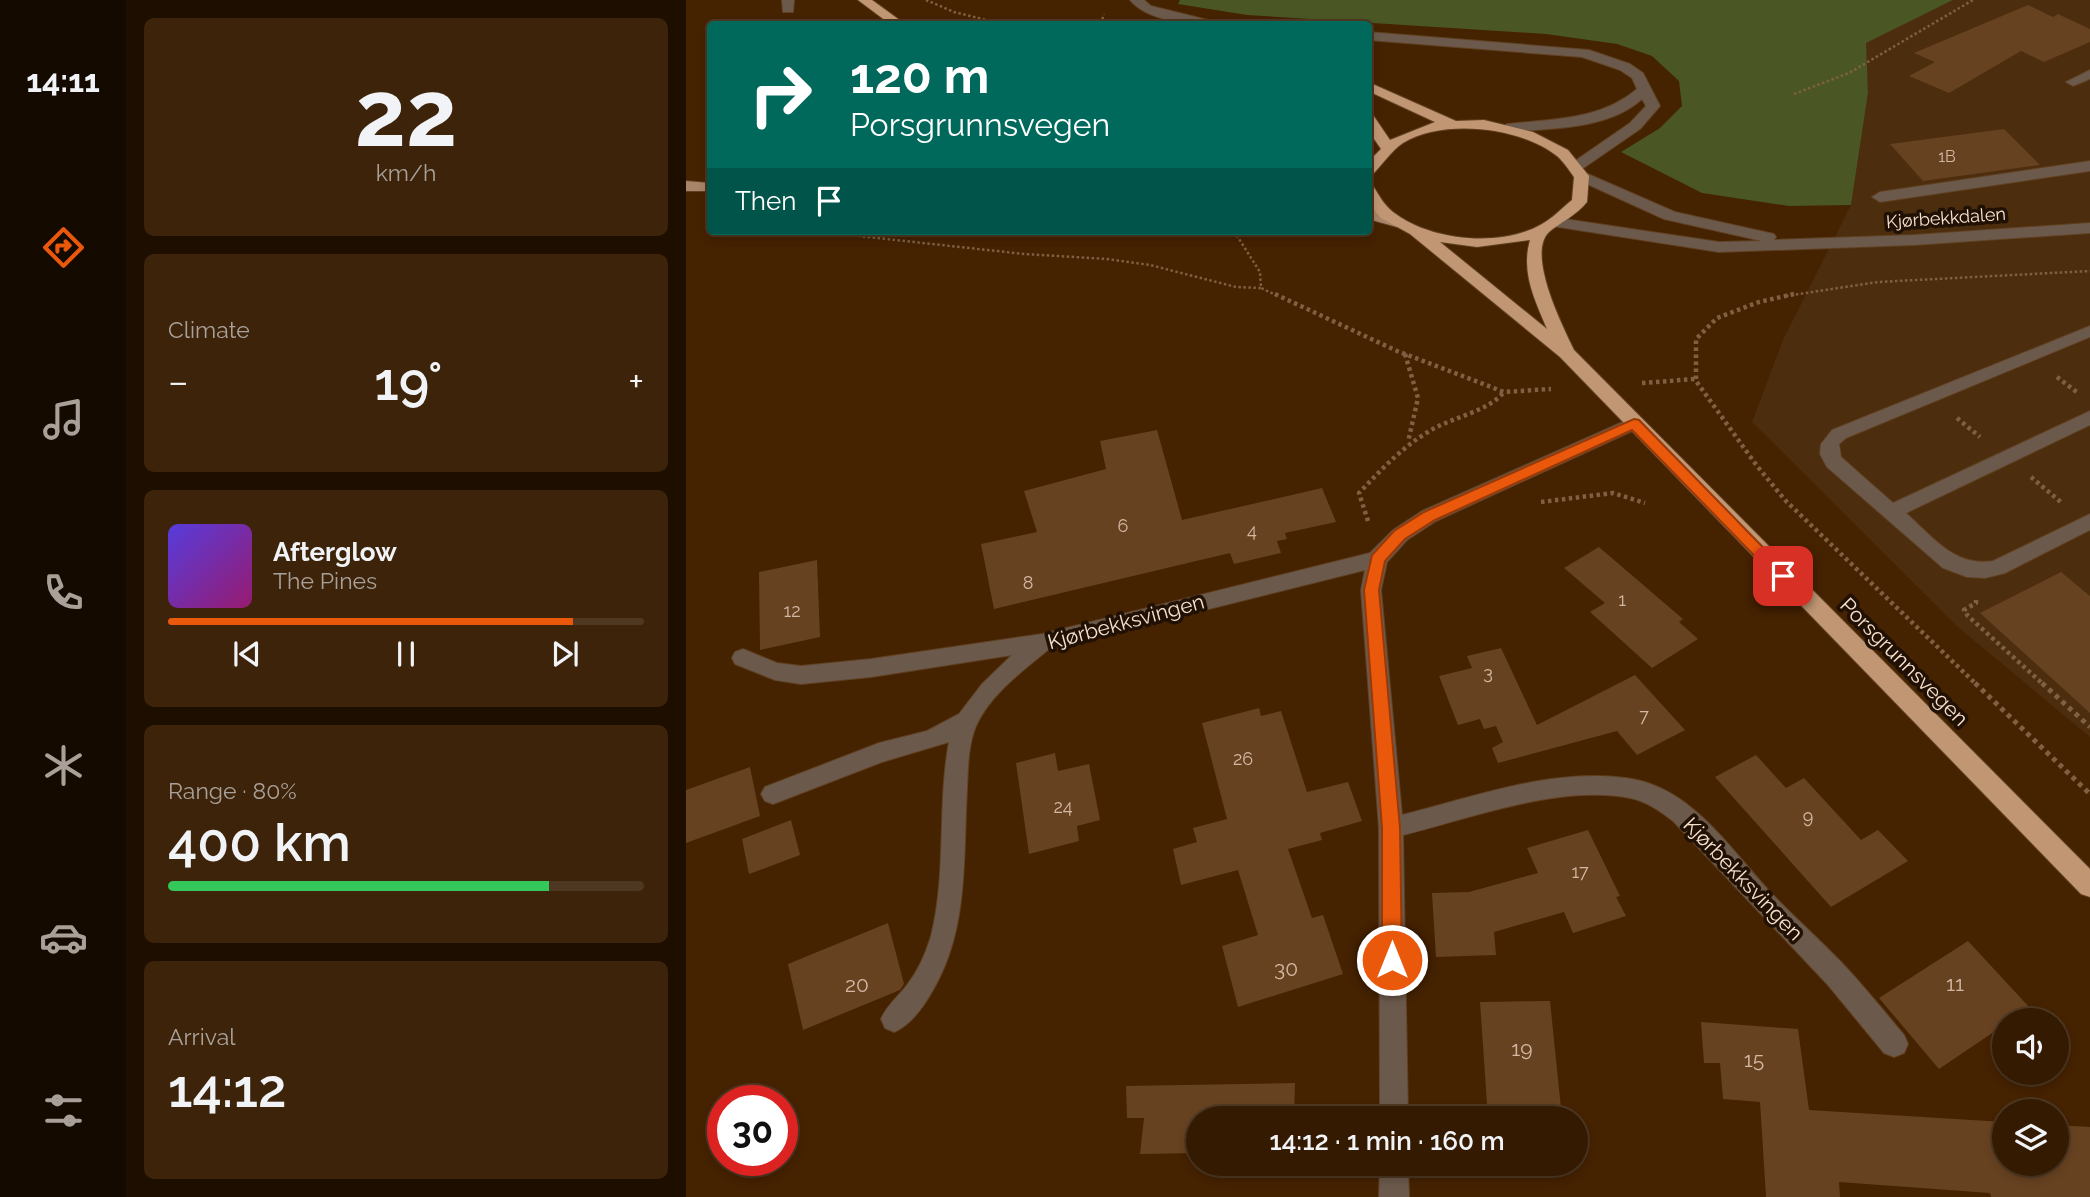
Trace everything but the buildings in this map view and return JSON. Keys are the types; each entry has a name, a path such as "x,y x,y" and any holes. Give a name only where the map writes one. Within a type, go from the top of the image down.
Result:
{"highway":[{"path":"864,0 894,21"},
{"path":"1372,88 1453,125"},
{"path":"1372,124 1387,147"},
{"path":"1372,162 1387,147 1405,136 1453,125 1507,128 1549,142 1565,153 1579,171 1583,188 1579,201 1558,223 1540,232 1492,242 1466,242 1417,232 1382,211 1372,198"},
{"name":"Porsgrunnsvegen","path":"1417,232 1566,353 2090,886"},
{"name":"Porsgrunnsvegen","path":"1540,232 1532,258 1538,289 1566,353"}],"main road":[{"path":"1372,215 1397,222"}],"street":[{"path":"1136,0 1146,9 1195,21"},
{"path":"1372,36 1584,53 1625,67 1638,76 1653,106 1634,126 1579,171"},
{"path":"2073,82 2090,74"},
{"path":"1507,128 1602,115 1634,102 1645,89"},
{"path":"1880,197 2090,166"},
{"name":"Kjørbekkdalen","path":"1579,171 1671,216 1804,245"},
{"name":"Kjørbekkdalen","path":"1558,223 1719,247 1804,245 2090,228"},
{"path":"2090,331 1839,434 1830,440 1828,453 1834,462 1950,563 1973,571 1998,568 2090,521"},
{"path":"1891,512 2090,416"},
{"path":"1394,1106 1391,828 1371,590 1377,559 1400,535 1429,516 1634,424"},
{"name":"Kjørbekksvingen","path":"894,1020 912,1003 932,967 946,929 953,884 960,740 967,721 1004,674 1042,642 1377,559"},
{"path":"743,658 775,671 801,675 871,668 1042,642"},
{"path":"774,794 879,753 933,740 967,721"},
{"name":"Kjørbekksvingen","path":"1391,828 1543,791 1605,786 1630,788 1650,795 1672,807 1722,852 1747,884 1831,969 1894,1044"},
{"path":"1394,1176 1395,1197"}],"path":[{"path":"926,0 954,12 991,21"},
{"path":"1794,94 1849,73 1973,0"},
{"path":"1102,21 1104,14"},
{"path":"850,235 1024,254 1107,259 1150,265 1236,287 1261,288 1404,354 1504,392 1552,389"},
{"path":"1237,235 1260,272 1261,288"},
{"path":"2090,271 1969,276 1817,289 1755,302 1714,319 1696,339 1695,379 1743,452 1785,500 2090,794"},
{"path":"1404,354 1418,386 1419,399 1408,442"},
{"path":"1634,383 1695,379"},
{"path":"1400,535 1368,522 1359,494 1408,442 1447,421 1499,400 1504,392"},
{"path":"1537,503 1606,492 1645,503"},
{"path":"1973,571 1976,603 1965,610 1968,616 2090,727"}],"shaded area":[{"path":"1953,0 2090,0 2090,737 1958,627 1752,422 1783,340 1851,205 1868,93 1865,43"}],"green space":[{"path":"1180,0 1953,0 1866,43 1868,93 1851,205 1789,206 1702,193 1621,152 1660,128 1682,106 1679,81 1652,56 1617,44 1546,34 1247,15 1178,4"}],"route":[{"path":"1392,960 1391,828 1371,590 1377,559 1400,535 1429,516 1634,424 1783,576"}]}
